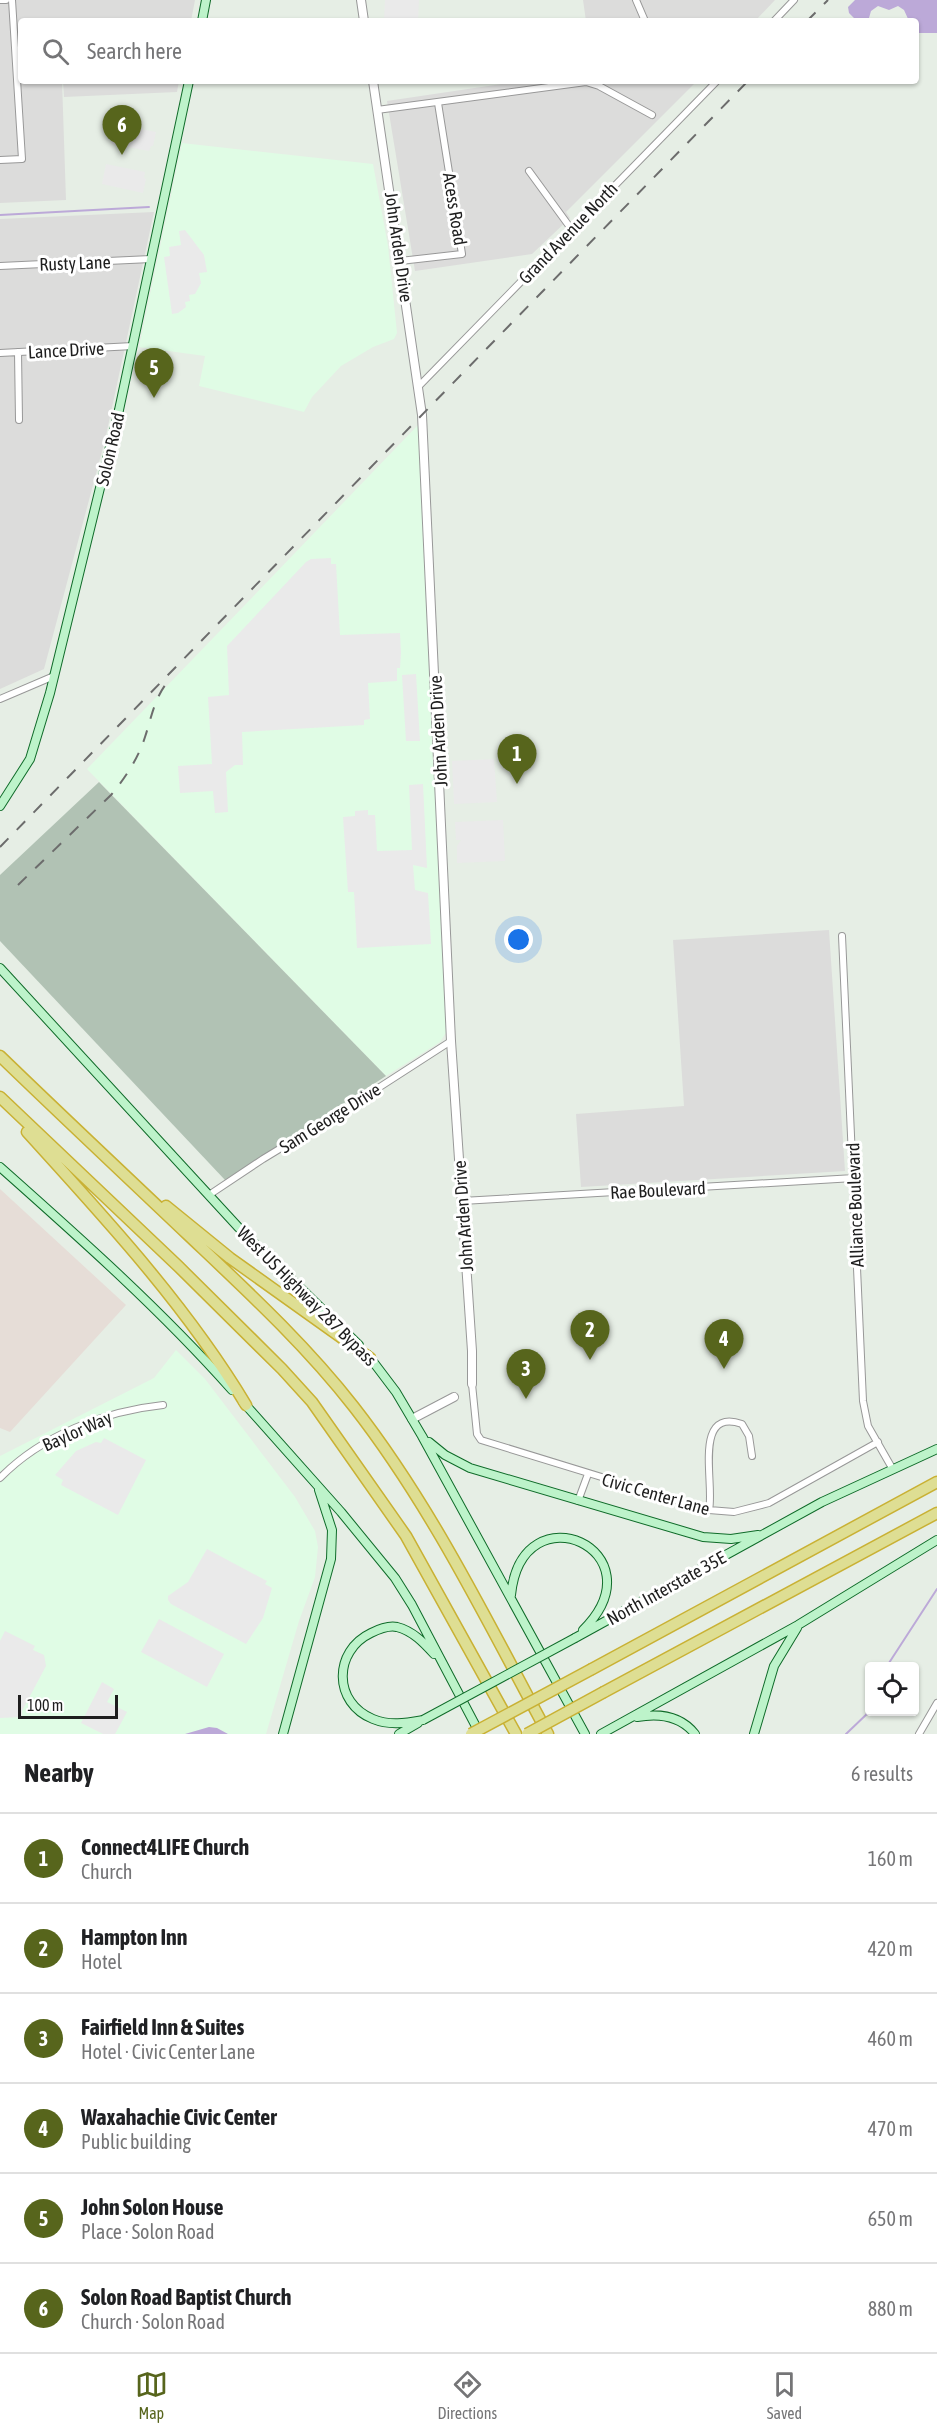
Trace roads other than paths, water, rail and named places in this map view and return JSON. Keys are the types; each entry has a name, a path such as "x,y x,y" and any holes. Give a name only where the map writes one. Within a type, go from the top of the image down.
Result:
{"highway":[{"path":"0,1056 252,1295 354,1406 415,1494 548,1734"},
{"path":"0,1097 178,1266 312,1402 406,1536 516,1734"},
{"path":"17,1113 26,1130 177,1305 224,1368 246,1406"},
{"path":"90,1143 230,1258 370,1358"},
{"path":"471,1734 937,1482"},
{"path":"526,1734 937,1513"}],"main road":[{"path":"203,18 206,0"},
{"name":"Solon Road","path":"0,806 24,770 34,749 54,676 106,466 188,84"},
{"name":"West US Highway 287 Bypass","path":"0,968 252,1241 370,1358 391,1384 511,1595 585,1734"},
{"path":"0,1167 90,1247 180,1334 316,1484 395,1578 412,1605 480,1734"},
{"path":"422,1436 445,1455 470,1468 578,1502 703,1537 731,1539 767,1533"},
{"name":"North Interstate 35E","path":"399,1734 822,1502 937,1449"},
{"path":"283,1734 331,1559 332,1530 316,1484"},
{"path":"511,1595 513,1580 520,1562 538,1544 548,1539 561,1537 591,1548 606,1570 607,1595 595,1618 575,1638"},
{"path":"601,1734 798,1625 937,1540"},
{"path":"754,1734 774,1666 798,1625"},
{"path":"423,1720 398,1724 374,1719 362,1713 347,1697 343,1677 344,1666 357,1641 377,1630 392,1626 415,1636 442,1663"},
{"path":"624,1721 655,1714 665,1715 683,1723 695,1734"}],"street":[{"path":"0,0 6,0"},
{"path":"0,160 22,159 12,0"},
{"path":"361,0 364,18"},
{"path":"636,0 644,18"},
{"path":"777,18 794,0"},
{"name":"John Arden Drive","path":"373,84 419,386 434,656 451,1041 472,1351 472,1384"},
{"path":"377,110 572,84"},
{"path":"592,84 652,115"},
{"name":"Grand Avenue North","path":"419,386 711,84"},
{"name":"Acess Road","path":"400,261 462,254 438,103"},
{"path":"529,171 572,230"},
{"name":"Rusty Lane","path":"0,266 151,260"},
{"name":"Lance Drive","path":"0,353 133,346"},
{"path":"18,352 19,420"},
{"path":"0,699 54,676"},
{"name":"Alliance Boulevard","path":"842,936 863,1401 868,1426 892,1468"},
{"name":"Sam George Drive","path":"209,1195 451,1041"},
{"name":"Rae Boulevard","path":"462,1201 854,1178"},
{"name":"Civic Center Lane","path":"472,1384 477,1434 481,1440 709,1510 734,1512 769,1503 878,1442"},
{"path":"412,1419 454,1397"},
{"name":"Baylor Way","path":"0,1478 31,1453 72,1430 122,1412 163,1406"},
{"path":"709,1510 711,1500 709,1446 712,1432 720,1423 730,1420 742,1424 748,1436 752,1456"},
{"path":"578,1502 588,1474"},
{"path":"919,1734 937,1703"}],"waterway":[{"path":"0,215 149,207"},
{"path":"890,1662 937,1589"},
{"path":"846,1734 865,1716"}],"railway":[{"path":"810,18 828,0"},
{"path":"0,847 745,84"},
{"path":"18,885 111,795 121,782 139,753 156,703 166,684"}],"place":[{"name":"Solon Road Baptist Church","path":"122,155"},
{"name":"John Solon House","path":"154,398"},
{"name":"Connect4LIFE Church","path":"517,784"},
{"name":"Hampton Inn","path":"590,1360"},
{"name":"Waxahachie Civic Center","path":"724,1369"},
{"name":"Fairfield Inn & Suites","path":"526,1399"}]}
